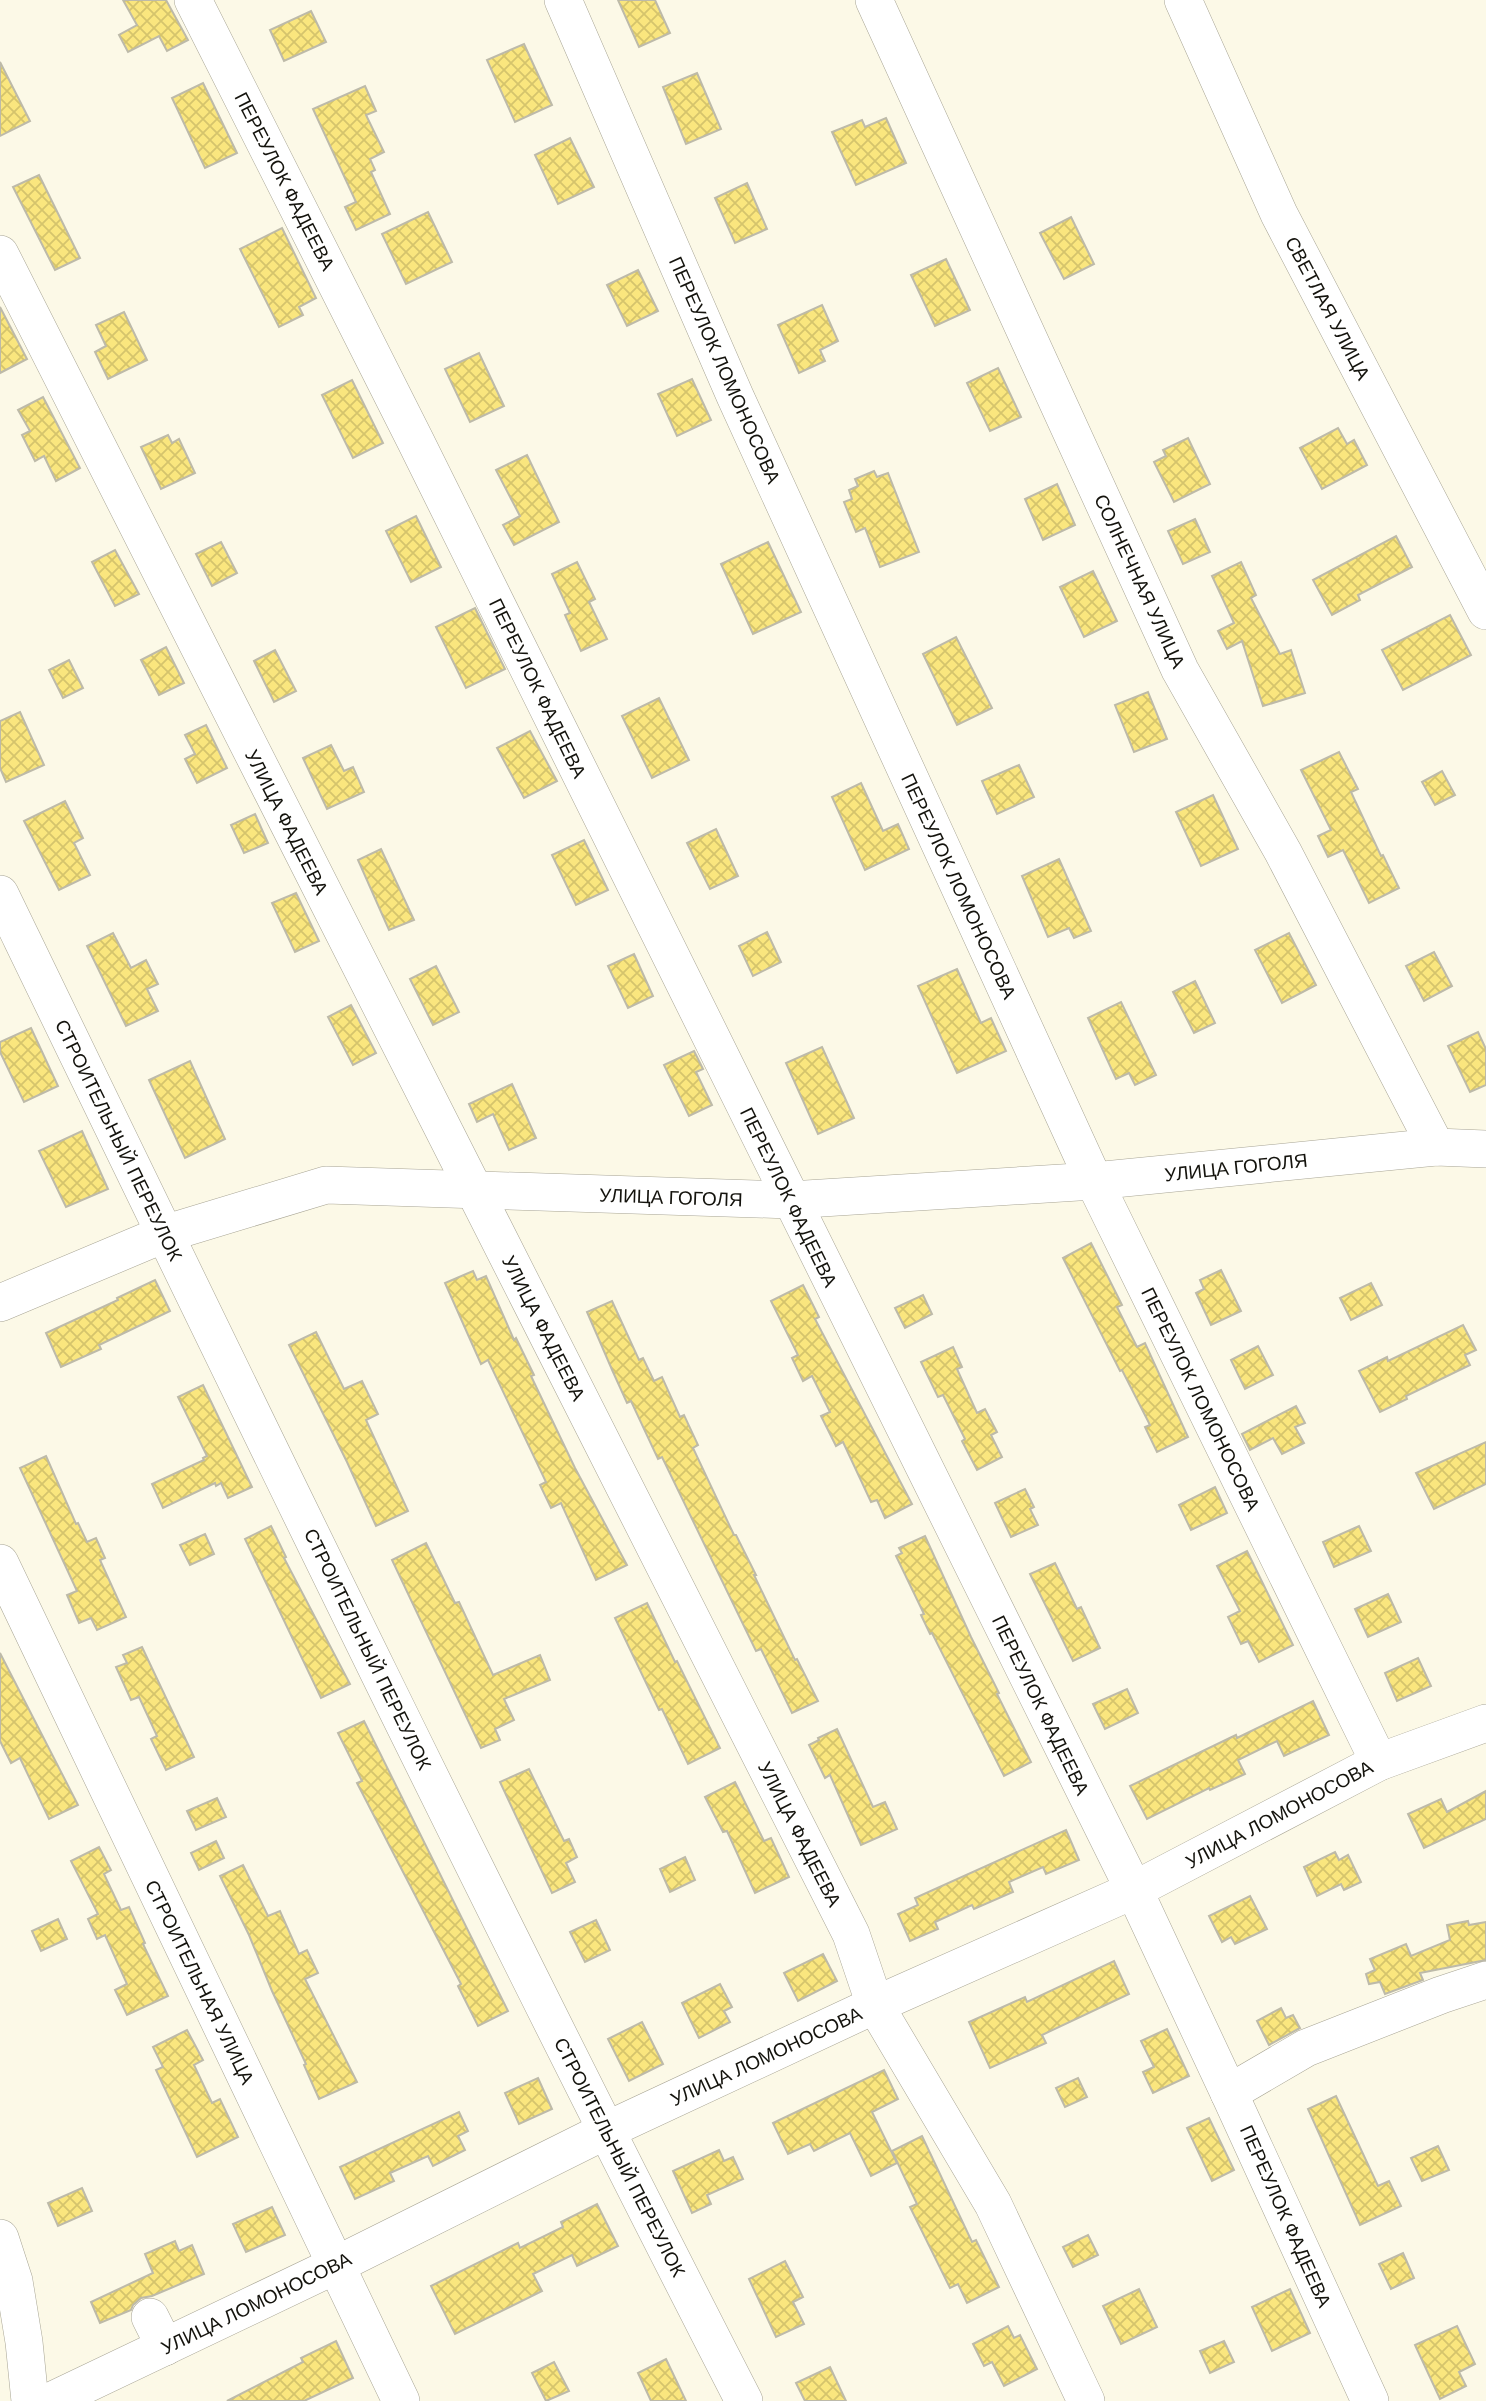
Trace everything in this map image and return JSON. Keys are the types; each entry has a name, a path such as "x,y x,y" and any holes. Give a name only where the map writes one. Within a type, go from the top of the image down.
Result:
{"street":[{"name":"ПЕРЕУЛОК ФАДЕЕВА","path":"194,0 1134,1890 1370,2401"},
{"name":"ПЕРЕУЛОК ЛОМОНОСОВА","path":"563,0 735,396 1094,1181 1379,1762"},
{"name":"СОЛНЕЧНАЯ УЛИЦА","path":"874,0 1180,670 1283,852 1436,1147"},
{"name":"СВЕТЛАЯ УЛИЦА","path":"1183,0 1279,214 1486,611"},
{"name":"УЛИЦА ФАДЕЕВА","path":"0,254 851,1934 875,2005 993,2204 1086,2401"},
{"name":"СТРОИТЕЛЬНЫЙ ПЕРЕУЛОК","path":"0,894 605,2131 744,2401"},
{"name":"УЛИЦА ГОГОЛЯ","path":"0,1303 164,1234 326,1185 790,1200 1094,1181 1436,1147 1486,1149"},
{"name":"СТРОИТЕЛЬНАЯ УЛИЦА","path":"0,1563 401,2401"},
{"name":"УЛИЦА ЛОМОНОСОВА","path":"51,2401 167,2328 336,2265 605,2131 875,2005 1134,1890 1379,1762 1486,1723"},
{"path":"1230,2093 1306,2048 1486,1980"},
{"path":"0,2238 14,2281 30,2401"}],"building":[{"path":"123,0 166,0 188,40 167,51 159,36 128,52 119,35 137,25"},
{"path":"618,0 655,0 670,33 639,47"},
{"path":"311,11 326,42 284,61 270,30"},
{"path":"524,44 552,105 515,122 487,60"},
{"path":"0,62 30,121 0,136"},
{"path":"697,73 721,129 686,144 663,87"},
{"path":"203,83 237,153 205,168 172,98"},
{"path":"365,86 376,111 366,115 384,152 370,159 375,170 371,172 390,214 356,230 345,207 356,202 313,109"},
{"path":"886,118 906,163 856,185 832,132 862,120 865,127"},
{"path":"570,138 594,187 558,204 535,155"},
{"path":"39,175 80,258 55,270 13,187"},
{"path":"747,183 767,229 735,243 715,198"},
{"path":"428,212 452,262 406,284 382,234"},
{"path":"1071,217 1094,264 1064,279 1040,233"},
{"path":"282,228 316,298 299,307 303,315 279,327 240,249"},
{"path":"946,259 970,310 935,326 911,275"},
{"path":"638,270 658,311 627,326 607,285"},
{"path":"822,305 838,341 820,350 825,361 799,373 778,325"},
{"path":"0,307 27,359 0,373"},
{"path":"124,312 147,360 108,379 95,352 106,346 96,325"},
{"path":"479,353 504,406 470,422 445,369"},
{"path":"998,368 1021,417 990,431 967,383"},
{"path":"692,379 711,420 677,436 658,394"},
{"path":"352,380 383,443 353,458 322,395"},
{"path":"43,397 80,468 56,481 44,456 35,461 22,435 30,431 18,410"},
{"path":"1338,428 1347,444 1354,440 1367,465 1322,489 1300,448"},
{"path":"168,435 172,443 179,439 195,473 161,489 141,447"},
{"path":"1188,438 1210,484 1174,502 1154,462 1166,456 1163,450"},
{"path":"527,455 559,522 514,545 503,525 520,516 496,470"},
{"path":"874,471 877,477 888,473 919,552 880,567 865,528 856,532 844,502 852,499 849,490 858,486 855,479"},
{"path":"1057,484 1075,525 1043,540 1025,499"},
{"path":"416,516 441,567 411,582 386,531"},
{"path":"1195,519 1210,552 1183,564 1168,531"},
{"path":"1396,536 1412,567 1358,595 1360,600 1332,615 1313,580"},
{"path":"221,542 237,573 212,586 196,554"},
{"path":"768,542 801,612 753,634 721,564"},
{"path":"115,550 139,594 115,606 92,562"},
{"path":"577,562 595,599 589,602 607,639 581,651 565,615 570,613 552,574"},
{"path":"1241,562 1256,595 1251,598 1280,654 1291,650 1305,693 1263,706 1242,641 1227,649 1218,631 1234,623 1212,576"},
{"path":"1093,571 1117,621 1084,637 1060,587"},
{"path":"475,608 505,669 466,688 436,627"},
{"path":"1450,615 1471,655 1403,690 1382,650"},
{"path":"956,637 992,708 957,725 923,654"},
{"path":"166,647 184,683 159,695 141,660"},
{"path":"275,650 296,691 274,702 254,661"},
{"path":"69,660 83,688 63,698 49,670"},
{"path":"1148,692 1167,739 1134,752 1115,705"},
{"path":"659,698 689,760 652,778 622,716"},
{"path":"20,712 44,765 6,782 0,768 0,721"},
{"path":"206,725 227,768 197,783 185,759 195,754 185,735"},
{"path":"530,731 557,781 524,798 497,748"},
{"path":"331,745 344,771 353,767 364,792 327,809 303,758"},
{"path":"1339,752 1358,789 1351,792 1399,888 1369,903 1343,850 1328,857 1318,836 1331,830 1301,770"},
{"path":"1019,765 1034,797 997,814 982,781"},
{"path":"1442,771 1455,795 1435,805 1422,782"},
{"path":"861,783 883,831 898,824 909,849 865,870 832,797"},
{"path":"1213,795 1238,849 1201,866 1176,812"},
{"path":"65,801 83,838 74,843 90,875 59,890 24,821"},
{"path":"255,814 268,843 244,853 231,825"},
{"path":"716,829 738,876 710,889 687,843"},
{"path":"584,840 608,890 576,905 552,855"},
{"path":"381,849 414,920 389,930 358,860"},
{"path":"1059,859 1091,931 1074,938 1069,928 1048,937 1022,876"},
{"path":"296,893 319,941 295,952 272,903"},
{"path":"767,932 781,962 753,976 739,946"},
{"path":"113,933 131,968 146,960 158,984 147,989 158,1011 126,1026 87,946"},
{"path":"1289,933 1316,985 1282,1003 1255,950"},
{"path":"1434,952 1452,986 1424,1001 1406,966"},
{"path":"634,954 653,996 628,1008 608,966"},
{"path":"436,966 459,1012 433,1025 410,979"},
{"path":"957,969 981,1023 991,1018 1006,1051 957,1073 918,986"},
{"path":"1195,981 1215,1023 1194,1033 1173,992"},
{"path":"1121,1002 1156,1075 1135,1085 1129,1073 1116,1079 1088,1018"},
{"path":"351,1005 376,1053 353,1065 328,1017"},
{"path":"31,1028 58,1086 24,1102 0,1052 0,1042"},
{"path":"1478,1032 1486,1049 1486,1085 1470,1092 1448,1046"},
{"path":"822,1047 854,1118 818,1134 786,1063"},
{"path":"694,1051 703,1069 696,1072 712,1105 689,1116 664,1065"},
{"path":"190,1061 225,1139 185,1158 149,1080"},
{"path":"512,1084 536,1138 509,1150 493,1114 477,1122 469,1104"},
{"path":"82,1131 108,1189 66,1207 39,1151"},
{"path":"1091,1243 1122,1305 1117,1307 1137,1347 1145,1343 1188,1437 1157,1452 1145,1427 1150,1425 1063,1258"},
{"path":"1221,1270 1241,1311 1211,1325 1196,1293 1204,1289 1200,1280"},
{"path":"473,1271 477,1280 486,1276 575,1468 627,1565 596,1580 561,1503 551,1508 540,1485 546,1482 488,1360 481,1364 445,1283"},
{"path":"155,1280 170,1311 99,1345 101,1349 61,1367 46,1333"},
{"path":"1371,1283 1382,1305 1351,1320 1340,1298"},
{"path":"803,1285 819,1317 815,1319 912,1504 885,1518 877,1500 871,1502 843,1442 836,1446 821,1416 830,1412 812,1376 803,1381 792,1358 798,1355 771,1301"},
{"path":"923,1295 932,1314 905,1328 895,1308"},
{"path":"612,1301 639,1360 643,1358 654,1381 662,1377 680,1417 684,1415 698,1445 693,1448 795,1660 797,1659 818,1701 792,1713 761,1649 756,1651 662,1457 658,1459 631,1401 627,1403 587,1312"},
{"path":"1463,1325 1476,1350 1465,1355 1470,1365 1406,1396 1407,1399 1380,1412 1359,1371 1387,1357 1388,1361"},
{"path":"316,1332 344,1389 362,1381 378,1414 366,1420 408,1511 376,1526 289,1345"},
{"path":"1258,1346 1273,1375 1245,1389 1231,1360"},
{"path":"953,1347 962,1367 957,1369 977,1413 985,1409 997,1432 991,1435 1002,1457 977,1470 943,1395 938,1397 921,1362"},
{"path":"203,1385 252,1487 228,1498 221,1483 216,1486 215,1483 163,1508 152,1484 204,1460 207,1456 178,1397"},
{"path":"1296,1406 1305,1423 1295,1427 1304,1443 1282,1454 1273,1438 1250,1450 1242,1434"},
{"path":"1486,1442 1486,1484 1434,1509 1416,1473"},
{"path":"46,1456 76,1524 78,1523 87,1542 96,1538 105,1558 100,1560 126,1617 97,1630 91,1618 79,1623 67,1595 77,1591 20,1468"},
{"path":"1215,1487 1227,1513 1191,1530 1179,1505"},
{"path":"1025,1489 1034,1507 1030,1509 1038,1525 1011,1537 995,1503"},
{"path":"271,1526 286,1557 284,1558 350,1684 321,1698 245,1539"},
{"path":"1359,1526 1371,1551 1334,1567 1323,1542"},
{"path":"205,1534 214,1554 190,1565 180,1545"},
{"path":"925,1536 1031,1762 1004,1776 932,1633 930,1634 921,1615 924,1614 896,1556 902,1553 899,1548"},
{"path":"426,1543 455,1603 459,1602 493,1675 540,1655 550,1680 504,1699 514,1720 495,1729 500,1740 481,1748 392,1560"},
{"path":"1247,1551 1293,1645 1259,1662 1248,1641 1241,1644 1228,1617 1240,1611 1217,1566"},
{"path":"1055,1563 1077,1609 1081,1607 1100,1648 1073,1661 1030,1574"},
{"path":"1388,1594 1401,1622 1368,1637 1355,1609"},
{"path":"647,1603 720,1748 688,1764 615,1618"},
{"path":"142,1647 194,1757 166,1770 151,1739 157,1736 139,1697 131,1700 116,1667 127,1663 123,1655"},
{"path":"0,1653 78,1805 49,1819 20,1758 11,1763 0,1741"},
{"path":"1418,1658 1431,1686 1397,1701 1385,1673"},
{"path":"1127,1689 1138,1713 1105,1729 1093,1704"},
{"path":"1313,1701 1329,1735 1284,1756 1277,1741 1238,1760 1245,1774 1210,1790 1209,1788 1147,1819 1130,1786"},
{"path":"364,1721 508,2011 478,2026 458,1986 461,1984 357,1783 362,1781 338,1733"},
{"path":"837,1729 873,1807 885,1802 897,1829 861,1845 830,1775 825,1778 809,1745"},
{"path":"529,1769 564,1841 569,1839 577,1857 566,1863 575,1882 552,1893 500,1782"},
{"path":"735,1782 764,1841 771,1838 789,1877 755,1893 727,1831 723,1832 705,1797"},
{"path":"1486,1791 1486,1819 1424,1848 1408,1814 1441,1799 1447,1812"},
{"path":"217,1798 226,1817 196,1830 187,1811"},
{"path":"1066,1830 1079,1860 1046,1874 1043,1867 1009,1882 1013,1892 974,1909 972,1905 935,1922 938,1929 910,1941 898,1914 918,1905 915,1898"},
{"path":"216,1841 224,1858 199,1870 191,1853"},
{"path":"99,1847 111,1870 104,1874 121,1910 129,1907 168,1996 127,2015 115,1990 127,1984 105,1935 97,1939 88,1919 98,1914 71,1861"},
{"path":"1335,1852 1339,1860 1348,1855 1361,1882 1344,1890 1341,1884 1317,1896 1304,1867"},
{"path":"685,1857 695,1880 670,1892 660,1869"},
{"path":"243,1865 268,1916 280,1911 299,1954 307,1950 318,1973 305,1979 357,2082 319,2099 249,1935 220,1876"},
{"path":"1250,1896 1267,1929 1235,1944 1231,1937 1222,1942 1209,1916"},
{"path":"58,1919 67,1939 41,1951 32,1931"},
{"path":"596,1920 610,1950 585,1962 570,1932"},
{"path":"1468,1921 1469,1925 1486,1922 1486,1960 1420,1973 1423,1980 1385,1994 1380,1982 1369,1984 1366,1974 1375,1970 1370,1959 1406,1944 1411,1956 1450,1940 1447,1925"},
{"path":"823,1954 837,1981 798,2001 784,1973"},
{"path":"1114,1961 1129,1994 1042,2035 1046,2043 990,2068 969,2022 1025,1997 1027,2002"},
{"path":"720,1984 732,2007 724,2011 730,2022 699,2038 682,2003"},
{"path":"1281,2008 1286,2018 1293,2015 1300,2028 1269,2045 1257,2021"},
{"path":"642,2022 663,2064 629,2081 608,2039"},
{"path":"1167,2029 1189,2076 1153,2093 1143,2072 1154,2067 1141,2041"},
{"path":"187,2030 203,2060 194,2065 212,2103 220,2099 238,2137 197,2157 156,2070 163,2067 153,2047"},
{"path":"884,2070 898,2099 872,2112 897,2163 871,2176 850,2133 814,2151 810,2144 788,2154 773,2123"},
{"path":"538,2078 552,2109 519,2124 505,2093"},
{"path":"1078,2078 1087,2097 1065,2107 1056,2088"},
{"path":"1336,2096 1378,2186 1389,2181 1401,2206 1360,2225 1308,2109"},
{"path":"459,2112 468,2131 458,2136 465,2150 433,2166 428,2156 390,2173 394,2181 355,2199 340,2167"},
{"path":"1209,2118 1234,2170 1212,2181 1187,2128"},
{"path":"922,2136 972,2242 976,2240 999,2287 967,2303 958,2284 950,2288 910,2207 917,2204 892,2151"},
{"path":"1438,2146 1449,2170 1422,2181 1411,2158"},
{"path":"719,2150 724,2161 733,2157 743,2179 707,2195 711,2204 692,2213 673,2171"},
{"path":"82,2188 92,2211 58,2226 48,2203"},
{"path":"597,2204 618,2246 577,2266 572,2255 533,2274 542,2291 455,2334 431,2286 518,2243 520,2248 563,2227 561,2222"},
{"path":"272,2207 285,2235 246,2252 233,2224"},
{"path":"1088,2235 1098,2255 1073,2267 1063,2247"},
{"path":"175,2241 179,2251 192,2245 204,2274 141,2298 131,2310 100,2323 91,2302 153,2273 145,2254"},
{"path":"1403,2253 1414,2278 1391,2289 1379,2264"},
{"path":"785,2261 803,2297 793,2302 804,2324 776,2337 749,2279"},
{"path":"1139,2289 1157,2327 1121,2344 1103,2306"},
{"path":"1290,2289 1310,2333 1272,2351 1252,2307"},
{"path":"1008,2326 1014,2338 1020,2335 1037,2369 1004,2386 992,2362 984,2366 973,2344"},
{"path":"1457,2326 1475,2364 1459,2372 1466,2386 1440,2399 1415,2345"},
{"path":"336,2341 353,2378 304,2401 227,2401 303,2362 301,2358"},
{"path":"1224,2341 1234,2362 1210,2373 1200,2351"},
{"path":"666,2359 686,2401 651,2401 638,2373"},
{"path":"554,2362 569,2391 546,2401 532,2373"},
{"path":"830,2367 846,2401 805,2401 796,2383"}]}
